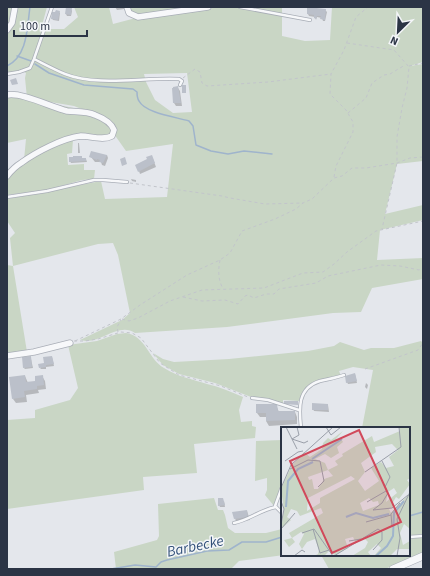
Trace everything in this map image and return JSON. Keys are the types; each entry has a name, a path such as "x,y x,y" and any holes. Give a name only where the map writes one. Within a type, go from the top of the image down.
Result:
{"street":[{"path":"7,30 12,23 16,7"},
{"path":"127,7 129,13 138,17 208,7"},
{"path":"7,95 16,94 67,110 92,113 106,121 114,130 112,136 108,138 82,136 55,144 22,162 7,176"},
{"path":"7,356 34,352 70,343"},
{"path":"393,569 423,556"}],"lane":[{"path":"7,74 30,68 52,7"},
{"path":"240,7 310,20"},
{"path":"34,59 66,74 91,79 172,79 181,80 180,85"},
{"path":"7,197 47,191 94,180 127,182"},
{"path":"301,427 299,410 303,394 309,386 319,381 344,375"},
{"path":"252,398 268,400 299,410"},
{"path":"276,507 281,490"},
{"path":"276,507 281,512"},
{"path":"234,523 243,522 267,508 276,507"},
{"path":"410,537 423,536"}],"path":[{"path":"334,178 336,166 353,132 353,122 348,113 330,94 331,74 347,43 356,18 368,7"},
{"path":"347,43 394,50 405,64 409,66 423,63"},
{"path":"348,113 366,98 372,84 384,75 390,74 405,64"},
{"path":"382,229 397,163 397,137 407,88 409,66"},
{"path":"181,80 195,69 200,72 202,83 207,86 268,82 331,74"},
{"path":"252,398 222,386 179,375 157,361 143,340 128,332 118,332 98,339 74,341 121,319 187,275 220,260 230,253 242,231 275,219 296,209 303,203 312,199 334,178 342,176 352,168 366,168 397,163 410,158 423,157"},
{"path":"127,182 222,196 264,204 303,203"},
{"path":"121,319 129,321 138,318 170,301 202,290 264,288 303,273 323,272 376,231 423,221"},
{"path":"220,260 218,271 223,290"},
{"path":"182,297 202,301 225,300 238,304 245,296 248,295 254,298 266,294 274,294 279,289 316,283 328,276 381,265 400,266 418,270 423,268"},
{"path":"118,332 117,327 121,319"},
{"path":"365,369 418,350 423,343"}],"green space":[{"path":"7,7 47,7 41,29 64,29 78,17 74,7 109,7 113,24 132,19 163,16 219,7 282,7 282,36 305,41 330,40 332,7 423,7 423,62 410,66 423,64 423,161 397,164 385,214 423,205 423,220 380,230 377,260 423,258 423,279 372,288 361,312 333,313 227,327 135,333 129,330 123,330 98,339 86,341 80,340 122,320 130,313 118,255 113,243 98,244 13,266 10,238 15,233 7,221 7,199 101,181 105,199 167,197 173,144 126,151 114,134 107,119 74,106 27,98 26,73 22,71 7,75","holes":["187,73 192,112 173,113 155,100 146,82 144,74"]},
{"path":"127,7 199,7 134,16"},
{"path":"10,96 74,108 107,121 113,132 107,137 65,140 24,160 26,139 7,143 7,97"},
{"path":"73,140 72,153 67,154 68,165 84,164 84,170 95,170 94,179 82,180 47,190 7,195 7,177 23,163 51,148"},
{"path":"7,265 13,266 27,352 7,355"},
{"path":"126,333 138,338 154,359 169,371 185,378 221,388 243,397 239,410 241,422 252,421 252,426 256,427 255,438 194,444 197,473 143,477 144,490 7,509 7,420 35,418 35,410 70,400 78,388 68,345 97,341 117,334"},
{"path":"421,341 423,343 423,534 410,536 410,427 362,427 373,370 353,367 339,371 341,376 312,383 308,386 303,392 299,401 283,400 283,404 251,397 215,383 179,374 163,365 153,353 163,359 174,362 229,359 308,351 334,346 340,342 364,350 371,348 394,348"},
{"path":"281,440 281,487 274,506 265,495 267,490 267,478 255,481 256,441"},
{"path":"214,498 218,510 223,510 228,528 235,533 266,533 281,529 281,555 239,561 231,569 116,569 114,552 157,540 159,536 158,504"},
{"path":"423,537 423,553 385,569 329,569 322,556 410,556 410,539"}],"building":[{"path":"66,7 72,8 71,15 65,14"},
{"path":"307,7 326,9 325,20 320,19 321,16 317,16 316,19 314,18 314,15 307,14"},
{"path":"56,10 60,11 58,20 51,19 52,12 55,12"},
{"path":"16,78 18,84 12,85 10,80"},
{"path":"182,85 186,85 186,93 182,93"},
{"path":"178,86 181,103 173,103 172,88"},
{"path":"91,151 107,155 103,163 99,162 100,160 89,157"},
{"path":"152,155 155,163 138,172 135,165 147,159 146,157"},
{"path":"82,156 82,158 86,158 86,161 69,162 69,157"},
{"path":"125,157 127,164 122,166 120,159"},
{"path":"31,356 32,367 23,368 22,357"},
{"path":"52,356 54,364 39,368 38,364 44,363 43,357"},
{"path":"355,373 357,381 346,383 345,376"},
{"path":"25,375 26,382 35,381 35,376 43,375 44,385 37,386 37,389 24,391 25,397 12,399 9,377"},
{"path":"284,401 298,401 298,405 284,404"},
{"path":"312,403 328,404 328,410 312,410"},
{"path":"256,404 277,404 278,411 295,411 295,420 266,421 266,413 256,413"},
{"path":"218,498 223,498 225,505 218,506"},
{"path":"247,510 248,517 234,519 232,512"}],"waterway":[{"path":"7,66 14,61 23,48 27,32 30,7"},
{"path":"17,56 31,61"},
{"path":"35,64 49,73 84,85 133,89 137,92 137,98 139,101 148,109 189,121 193,126 196,145 211,151 228,154 244,151 272,154"},
{"name":"Barbecke","path":"410,516 423,512"},
{"name":"Barbecke","path":"111,569 135,565 156,567 161,562 167,560 207,551 229,550 242,542 266,542 281,537"}]}
